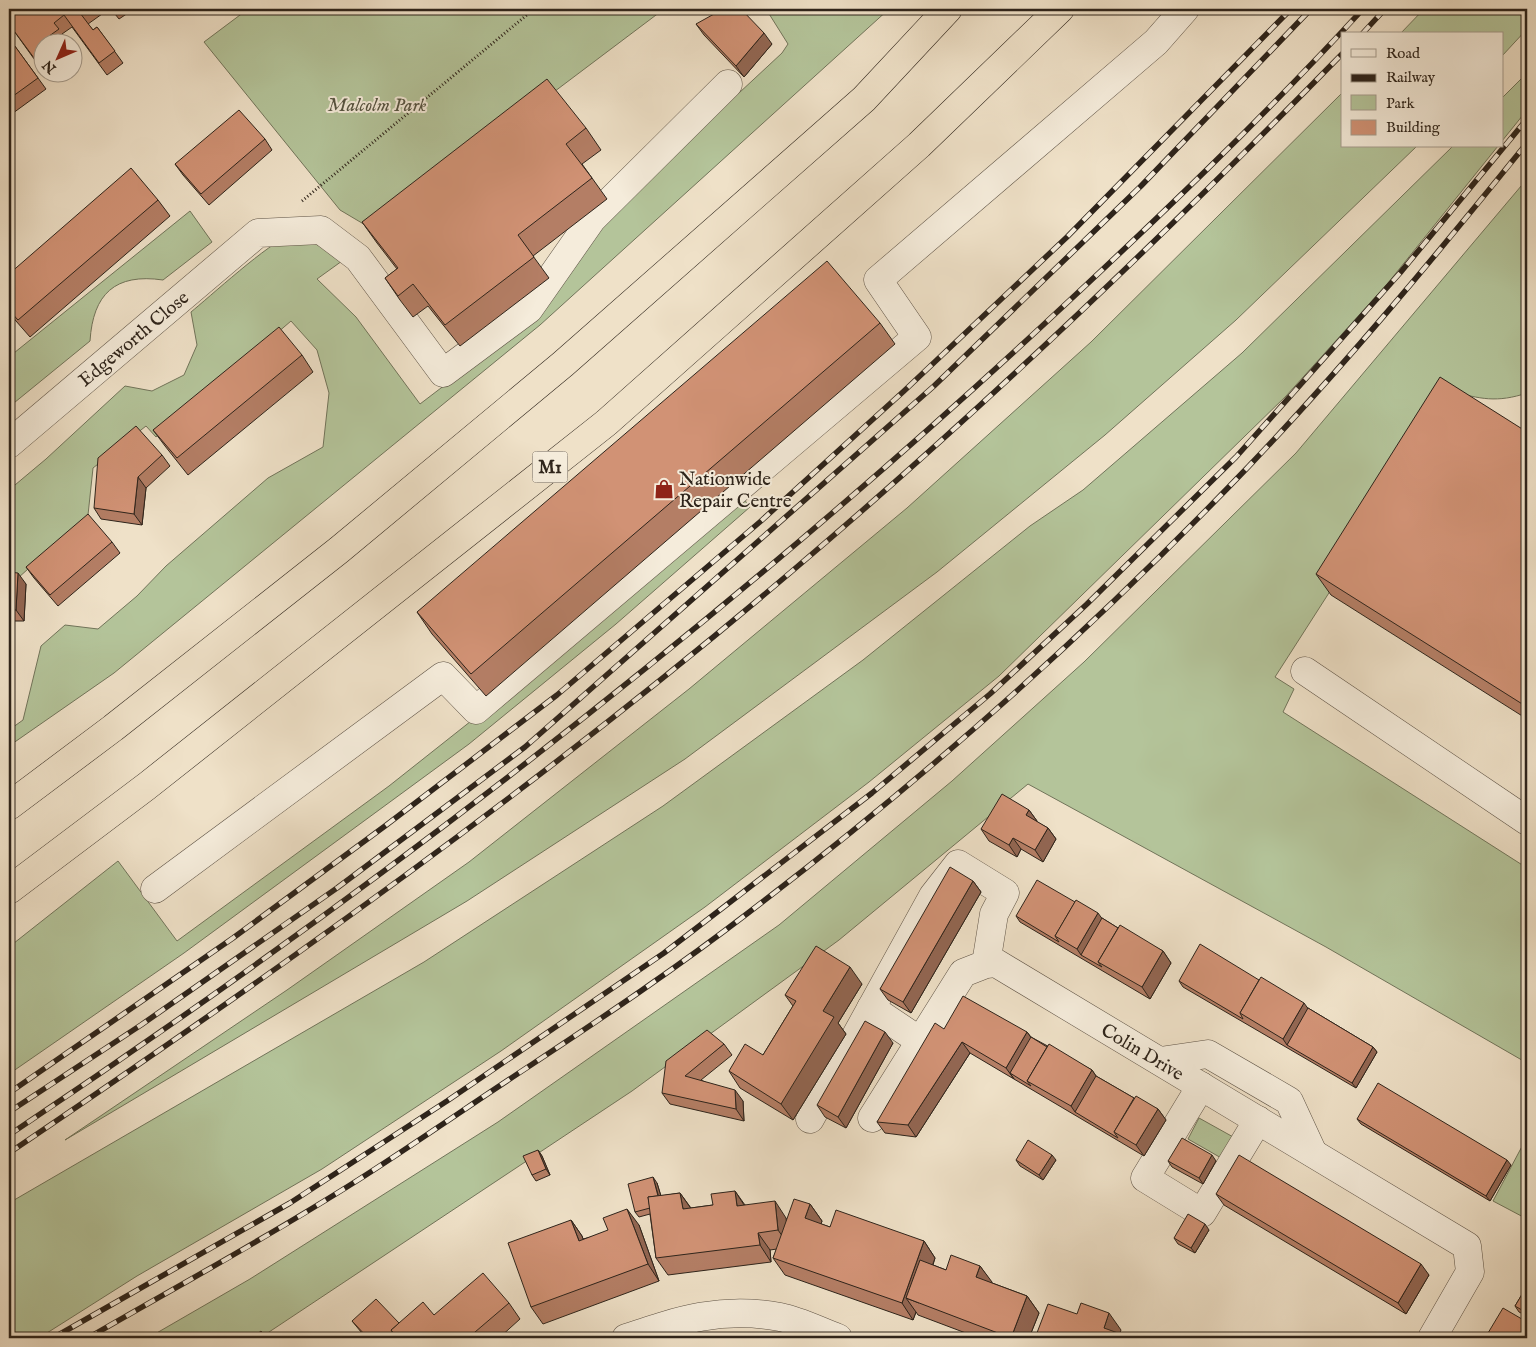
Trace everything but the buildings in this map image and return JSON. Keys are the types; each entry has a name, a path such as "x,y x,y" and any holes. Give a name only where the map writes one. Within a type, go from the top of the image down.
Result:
{"highway":[{"path":"9,806 113,728 339,550 563,364 864,98 948,9"},
{"name":"M1","path":"9,890 147,786 606,423 919,145 1060,9"}],"street":[{"path":"155,889 443,676 476,710 918,337 878,280 1156,42 1185,9"},
{"name":"Edgeworth Close","path":"9,444 258,233 321,230 358,258 444,373 530,309 592,219 728,84"},
{"path":"1305,671 1527,821"},
{"path":"810,1119 934,896 958,864 1005,892 994,914 986,964 963,973 872,1118"},
{"name":"Colin Drive","path":"986,964 996,962 1467,1246 1470,1272 1432,1338"},
{"path":"871,1008 920,1041"},
{"path":"1160,1061 1208,1054 1289,1101 1313,1153"},
{"path":"1201,1086 1145,1178 1202,1213 1258,1120"},
{"path":"626,1338 686,1318 739,1312 782,1318 838,1338"}],"path":[{"path":"300,202 534,9"}],"green space":[{"name":"Malcolm Park","path":"248,9 664,9 372,229 340,210 204,42"},
{"path":"766,9 889,9 540,325 114,673 9,746 9,730 23,720 41,646 65,625 98,629 137,596 166,566 268,478 323,447 329,393 317,350 291,321 156,437 146,426 93,468 88,515 18,578 9,578 9,490 46,459 125,386 152,391 184,375 197,345 191,312 254,259 279,241 287,238 296,238 310,242 342,261 317,279 356,317 420,404 458,375 623,201 782,53 788,44"},
{"path":"1424,9 1527,9 1527,29 1504,54 1504,32 1402,32"},
{"path":"1527,73 1527,110 1504,139 1504,96"},
{"path":"1341,94 1341,148 1415,148 1236,320 1105,435 937,572 685,759 467,901 65,1140 287,990 469,862 689,689 907,508 1091,342"},
{"path":"1451,148 1496,148 1388,283 1286,396 999,676 869,782 705,907 501,1051 322,1169 137,1276 39,1338 9,1338 9,1203 424,962 663,806 863,660 1030,526 1083,490 1242,353"},
{"path":"1527,179 1527,393 1507,398 1489,399 1451,391 1377,518 1275,677 1294,689 1283,712 1527,868 1527,1063 1326,947 1028,784 839,940 632,1091 260,1338 148,1338 250,1279 498,1122 779,925 952,781 1084,662 1296,453"},
{"path":"190,211 212,242 163,280 132,280 110,290 102,299 96,311 90,341 9,407 9,357"},
{"path":"743,498 750,507 616,624 469,744 184,953 9,1074 9,947 118,861 177,941 389,786 562,649"},
{"path":"1199,1118 1235,1138 1223,1159 1188,1139"},
{"path":"1527,1137 1527,1219 1493,1201"}],"railway":[{"path":"9,1093 233,938 385,826 557,695 761,521 904,391 1067,237 1291,9"},
{"path":"9,1112 141,1025 337,888 525,747 934,386 1141,186 1311,9"},
{"path":"1341,32 1363,9"},
{"path":"1364,32 1385,9"},
{"path":"9,1135 145,1043 411,851 669,649 796,544 1041,327 1246,131 1341,32"},
{"path":"9,1153 210,1015 408,873 506,801 697,650 863,510 1003,384 1209,188 1341,55"},
{"path":"1504,147 1527,119"},
{"path":"88,1338 291,1221 358,1180 614,1010 748,913 880,809 1070,643 1249,466 1321,388 1391,307 1527,143"},
{"path":"53,1338 290,1203 447,1101 664,953 872,793 990,694 1087,604 1236,457 1400,273 1503,148"}],"place":[{"name":"Nationwide Repair Centre","path":"664,489"}]}
